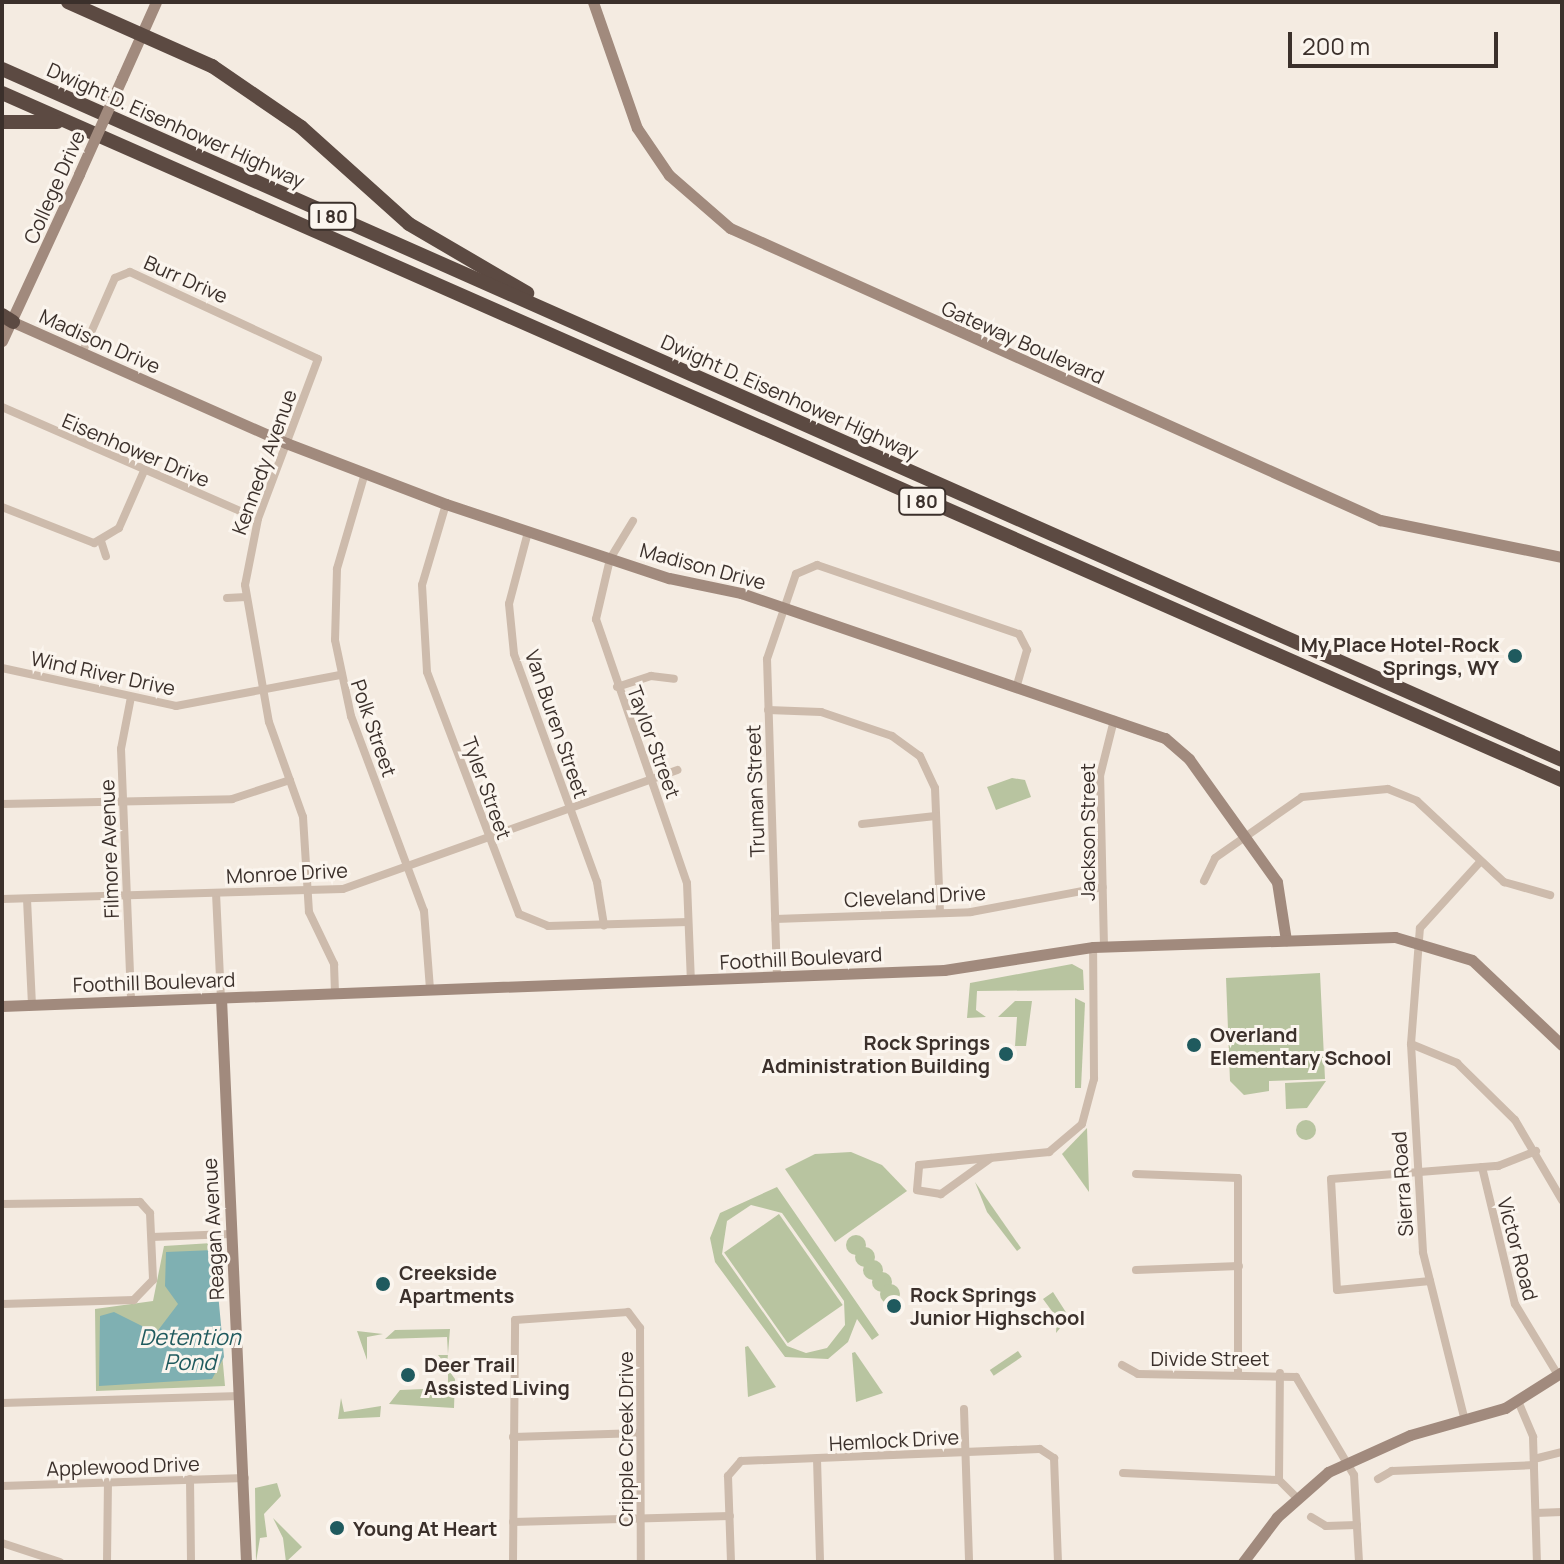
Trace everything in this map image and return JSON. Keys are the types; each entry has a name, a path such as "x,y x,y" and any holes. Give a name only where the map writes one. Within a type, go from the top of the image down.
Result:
{"highway":[{"name":"I 80","path":"68,2 212,66 301,127 409,224 465,261 662,363"},
{"name":"Dwight D. Eisenhower Highway","path":"2,69 1562,760"},
{"name":"Dwight D. Eisenhower Highway","path":"2,93 1562,780"},
{"name":"I 80","path":"2,122 70,123"}],"main road":[{"name":"College Drive","path":"2,341 6,319 79,174 156,2"},
{"name":"Gateway Boulevard","path":"593,2 644,139 688,195 730,228 1380,520 1562,557"},
{"name":"Madison Drive","path":"6,319 286,443 446,504 610,559 782,607 1114,720 1182,750 1277,882 1286,940"},
{"name":"Foothill Boulevard","path":"2,1006 944,970 1098,947 1286,940 1418,940 1472,960 1562,1045"},
{"name":"Reagan Avenue","path":"221,998 245,1478 246,1562"},
{"path":"1243,1562 1297,1498 1346,1462 1466,1422 1518,1401 1560,1374"}],"street":[{"name":"Burr Drive","path":"82,353 115,278 130,272 318,359"},
{"name":"Kennedy Avenue","path":"318,359 258,519 246,597 263,690 307,837 308,890 314,926 334,964 335,993"},
{"name":"Eisenhower Drive","path":"2,407 258,519"},
{"path":"2,507 79,541 101,541 119,528 144,471"},
{"name":"Polk Street","path":"365,473 337,569 340,675 428,933 430,989"},
{"name":"Tyler Street","path":"446,504 422,585 421,638 488,838 527,921 604,925 688,922"},
{"name":"Taylor Street","path":"633,521 610,559 596,619 687,883 691,981"},
{"name":"Van Buren Street","path":"528,532 513,579 509,627 597,882 604,925"},
{"path":"101,541 106,556"},
{"name":"Truman Street","path":"777,977 767,659 782,607 796,574 810,565 1019,634 1027,650 1017,686"},
{"path":"227,598 246,597"},
{"name":"Wind River Drive","path":"2,668 176,706 340,675"},
{"path":"617,687 651,676 674,679"},
{"name":"Filmore Avenue","path":"131,697 121,749 131,1001"},
{"path":"768,710 813,710 905,742 933,777 940,913"},
{"name":"Jackson Street","path":"991,1158 941,1194 917,1190 919,1165 1049,1152 1088,1111 1103,887 1100,762 1114,720"},
{"name":"Monroe Drive","path":"2,899 343,889 677,770"},
{"path":"2,804 232,799 290,780"},
{"path":"1204,881 1215,858 1314,793 1388,789 1417,801 1480,862 1515,888 1550,895"},
{"path":"862,824 936,816"},
{"path":"1418,940 1432,910 1480,862"},
{"name":"Cleveland Drive","path":"775,919 940,913 1103,887"},
{"name":"Reagan Avenue","path":"216,893 221,998"},
{"path":"27,899 32,1004"},
{"name":"Sierra Road","path":"1418,940 1411,1044 1417,1170 1430,1281 1466,1422"},
{"path":"1411,1044 1457,1063 1536,1151 1562,1200"},
{"path":"1430,1281 1343,1293 1332,1278 1331,1179 1482,1167 1536,1151"},
{"name":"Victor Road","path":"1482,1167 1515,1304 1560,1374"},
{"path":"1136,1174 1238,1178 1238,1373"},
{"path":"2,1204 129,1200 148,1208 152,1237 151,1288 134,1300 2,1304"},
{"path":"152,1237 231,1234"},
{"path":"1136,1270 1239,1266"},
{"name":"Cripple Creek Drive","path":"513,1437 515,1320 636,1318 641,1562"},
{"name":"Divide Street","path":"1122,1365 1138,1374 1280,1373 1300,1381 1355,1481 1359,1562"},
{"path":"1279,1480 1280,1373"},
{"path":"2,1403 240,1396"},
{"path":"1518,1401 1534,1462 1537,1562"},
{"path":"964,1409 963,1452 969,1562"},
{"path":"513,1562 513,1437 640,1433"},
{"name":"Hemlock Drive","path":"730,1516 728,1476 741,1461 1048,1450 1058,1562"},
{"path":"1378,1479 1392,1471 1534,1462 1562,1452"},
{"path":"817,1459 820,1562"},
{"path":"1123,1473 1279,1480 1297,1498"},
{"name":"Applewood Drive","path":"2,1486 245,1478"},
{"path":"190,1479 191,1562"},
{"path":"107,1562 108,1482"},
{"path":"1536,1513 1562,1512"},
{"path":"513,1522 730,1516 731,1562"},
{"path":"1311,1517 1326,1526 1357,1525"},
{"path":"2,1543 60,1562"}],"green space":[{"path":"1012,778 1025,780 1031,797 996,810 987,787"},
{"path":"1072,964 1083,970 1084,990 977,991 976,1010 986,1017 967,1018 970,983"},
{"path":"1320,973 1325,1079 1269,1081 1269,1091 1244,1095 1230,1081 1226,978"},
{"path":"1075,998 1085,1003 1081,1088 1075,1088"},
{"path":"1015,1001 1032,1001 1026,1046 1015,1046 1017,1017 998,1017"},
{"path":"1326,1081 1307,1108 1286,1109 1285,1083"},
{"path":"1306,1120 1313,1123 1316,1130 1313,1137 1306,1140 1299,1137 1296,1130 1299,1123"},
{"path":"1087,1128 1089,1192 1062,1154"},
{"path":"851,1152 882,1165 907,1191 835,1242 785,1169 815,1154"},
{"path":"975,1182 1021,1248 1017,1251 987,1212"},
{"path":"777,1187 879,1335 872,1340 857,1319 848,1342 828,1359 785,1357 715,1262 710,1238 720,1213","holes":["751,1205 782,1213 844,1301 845,1325 827,1348 806,1353 787,1346 722,1254 727,1221"]},
{"path":"779,1214 843,1305 788,1343 724,1252"},
{"path":"856,1235 863,1238 866,1245 863,1252 856,1255 849,1252 846,1245 849,1238"},
{"name":"Detention Pond","path":"212,1243 225,1386 96,1391 95,1309 153,1301 164,1246"},
{"path":"865,1247 872,1250 875,1257 872,1264 865,1267 858,1264 855,1257 858,1250"},
{"path":"873,1260 880,1263 883,1270 880,1277 873,1280 866,1277 863,1270 866,1263"},
{"path":"882,1272 889,1275 892,1282 889,1289 882,1292 875,1289 872,1282 875,1275"},
{"path":"890,1284 897,1287 900,1294 897,1301 890,1304 883,1301 880,1294 883,1287"},
{"path":"1053,1292 1069,1317 1056,1333 1057,1318 1043,1299"},
{"path":"450,1329 448,1354 447,1337 385,1339 395,1330"},
{"path":"357,1331 383,1334 367,1337 367,1360"},
{"path":"748,1346 776,1387 748,1397 745,1347"},
{"path":"1018,1351 1022,1357 994,1376 990,1370"},
{"path":"855,1352 883,1393 856,1402 852,1353"},
{"path":"438,1355 448,1355 447,1366"},
{"path":"447,1368 455,1379 454,1408 389,1404 400,1390 448,1388 448,1371 439,1371"},
{"path":"341,1398 344,1412 381,1406 380,1417 338,1419"},
{"path":"277,1483 281,1496 264,1514 267,1537 260,1538 256,1562 255,1488"},
{"path":"273,1518 302,1547 286,1562 283,1538"}],"water":[{"name":"Detention Pond","path":"214,1250 224,1357 212,1379 99,1386 100,1316 114,1312 156,1333 178,1304 165,1286 166,1252"}],"place":[{"name":"My Place Hotel-Rock Springs, WY","path":"1515,656"},
{"name":"Overland Elementary School","path":"1194,1045"},
{"name":"Rock Springs Administration Building","path":"1006,1054"},
{"name":"Creekside Apartments","path":"383,1284"},
{"name":"Rock Springs Junior Highschool","path":"894,1306"},
{"name":"Deer Trail Assisted Living","path":"408,1375"},
{"name":"Young At Heart","path":"337,1528"}]}
